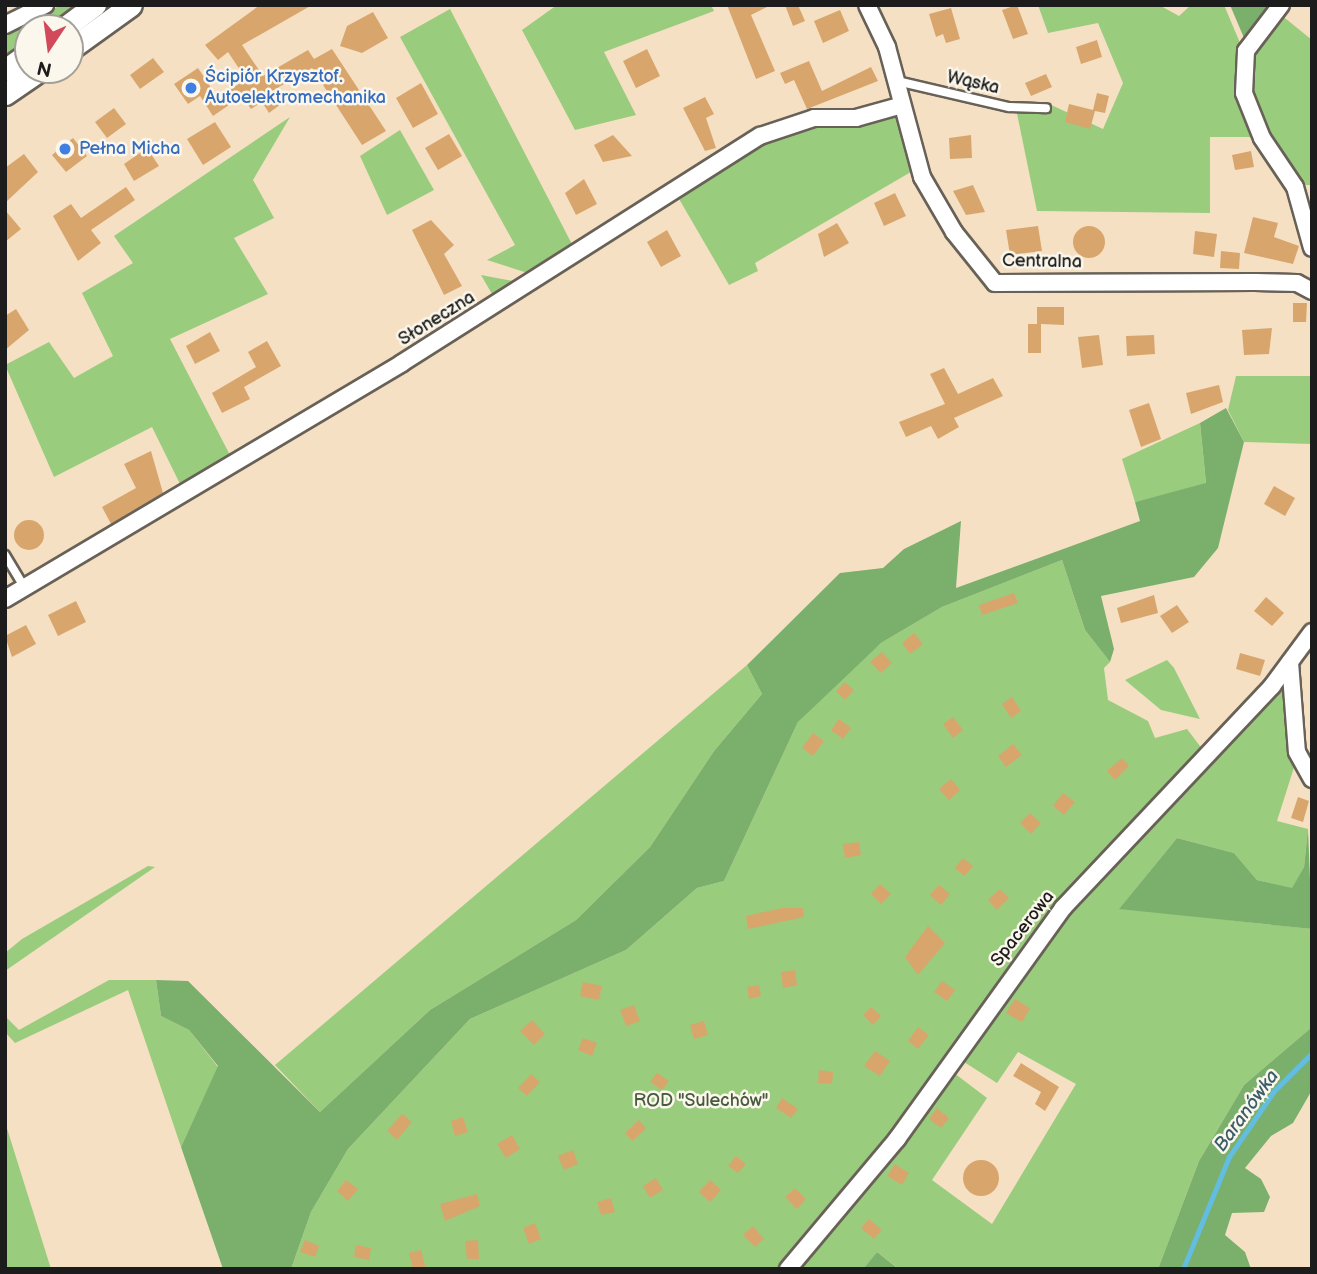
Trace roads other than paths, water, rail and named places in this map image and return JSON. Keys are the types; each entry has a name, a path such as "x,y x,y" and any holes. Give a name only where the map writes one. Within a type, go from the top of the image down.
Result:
{"main road":[{"path":"84,39 131,5"},
{"path":"5,94 20,84"}],"street":[{"path":"5,24 45,5"},
{"name":"Centralna","path":"867,5 894,80 899,106 922,177 954,232 995,283 1297,283 1312,291"},
{"path":"1282,5 1247,51 1244,93 1262,138 1295,187 1312,248"},
{"name":"Słoneczna","path":"5,599 402,363 760,135 814,118 856,118 899,106"},
{"name":"Spacerowa","path":"788,1269 889,1149 1070,899 1290,662 1312,632"},
{"path":"1290,662 1297,751 1312,779"}],"lane":[{"name":"Wąska","path":"894,80 1009,107 1046,108"},
{"path":"5,555 24,587"}],"waterway":[{"name":"Baranówka","path":"1183,1269 1229,1157 1274,1091 1312,1053"}],"place":[{"name":"Ścipiór Krzysztof. Autoelektromechanika","path":"191,88"},
{"name":"Pełna Micha","path":"65,149"}],"park label":[{"name":"ROD \"Sulechów\"","path":"701,1101"}]}
